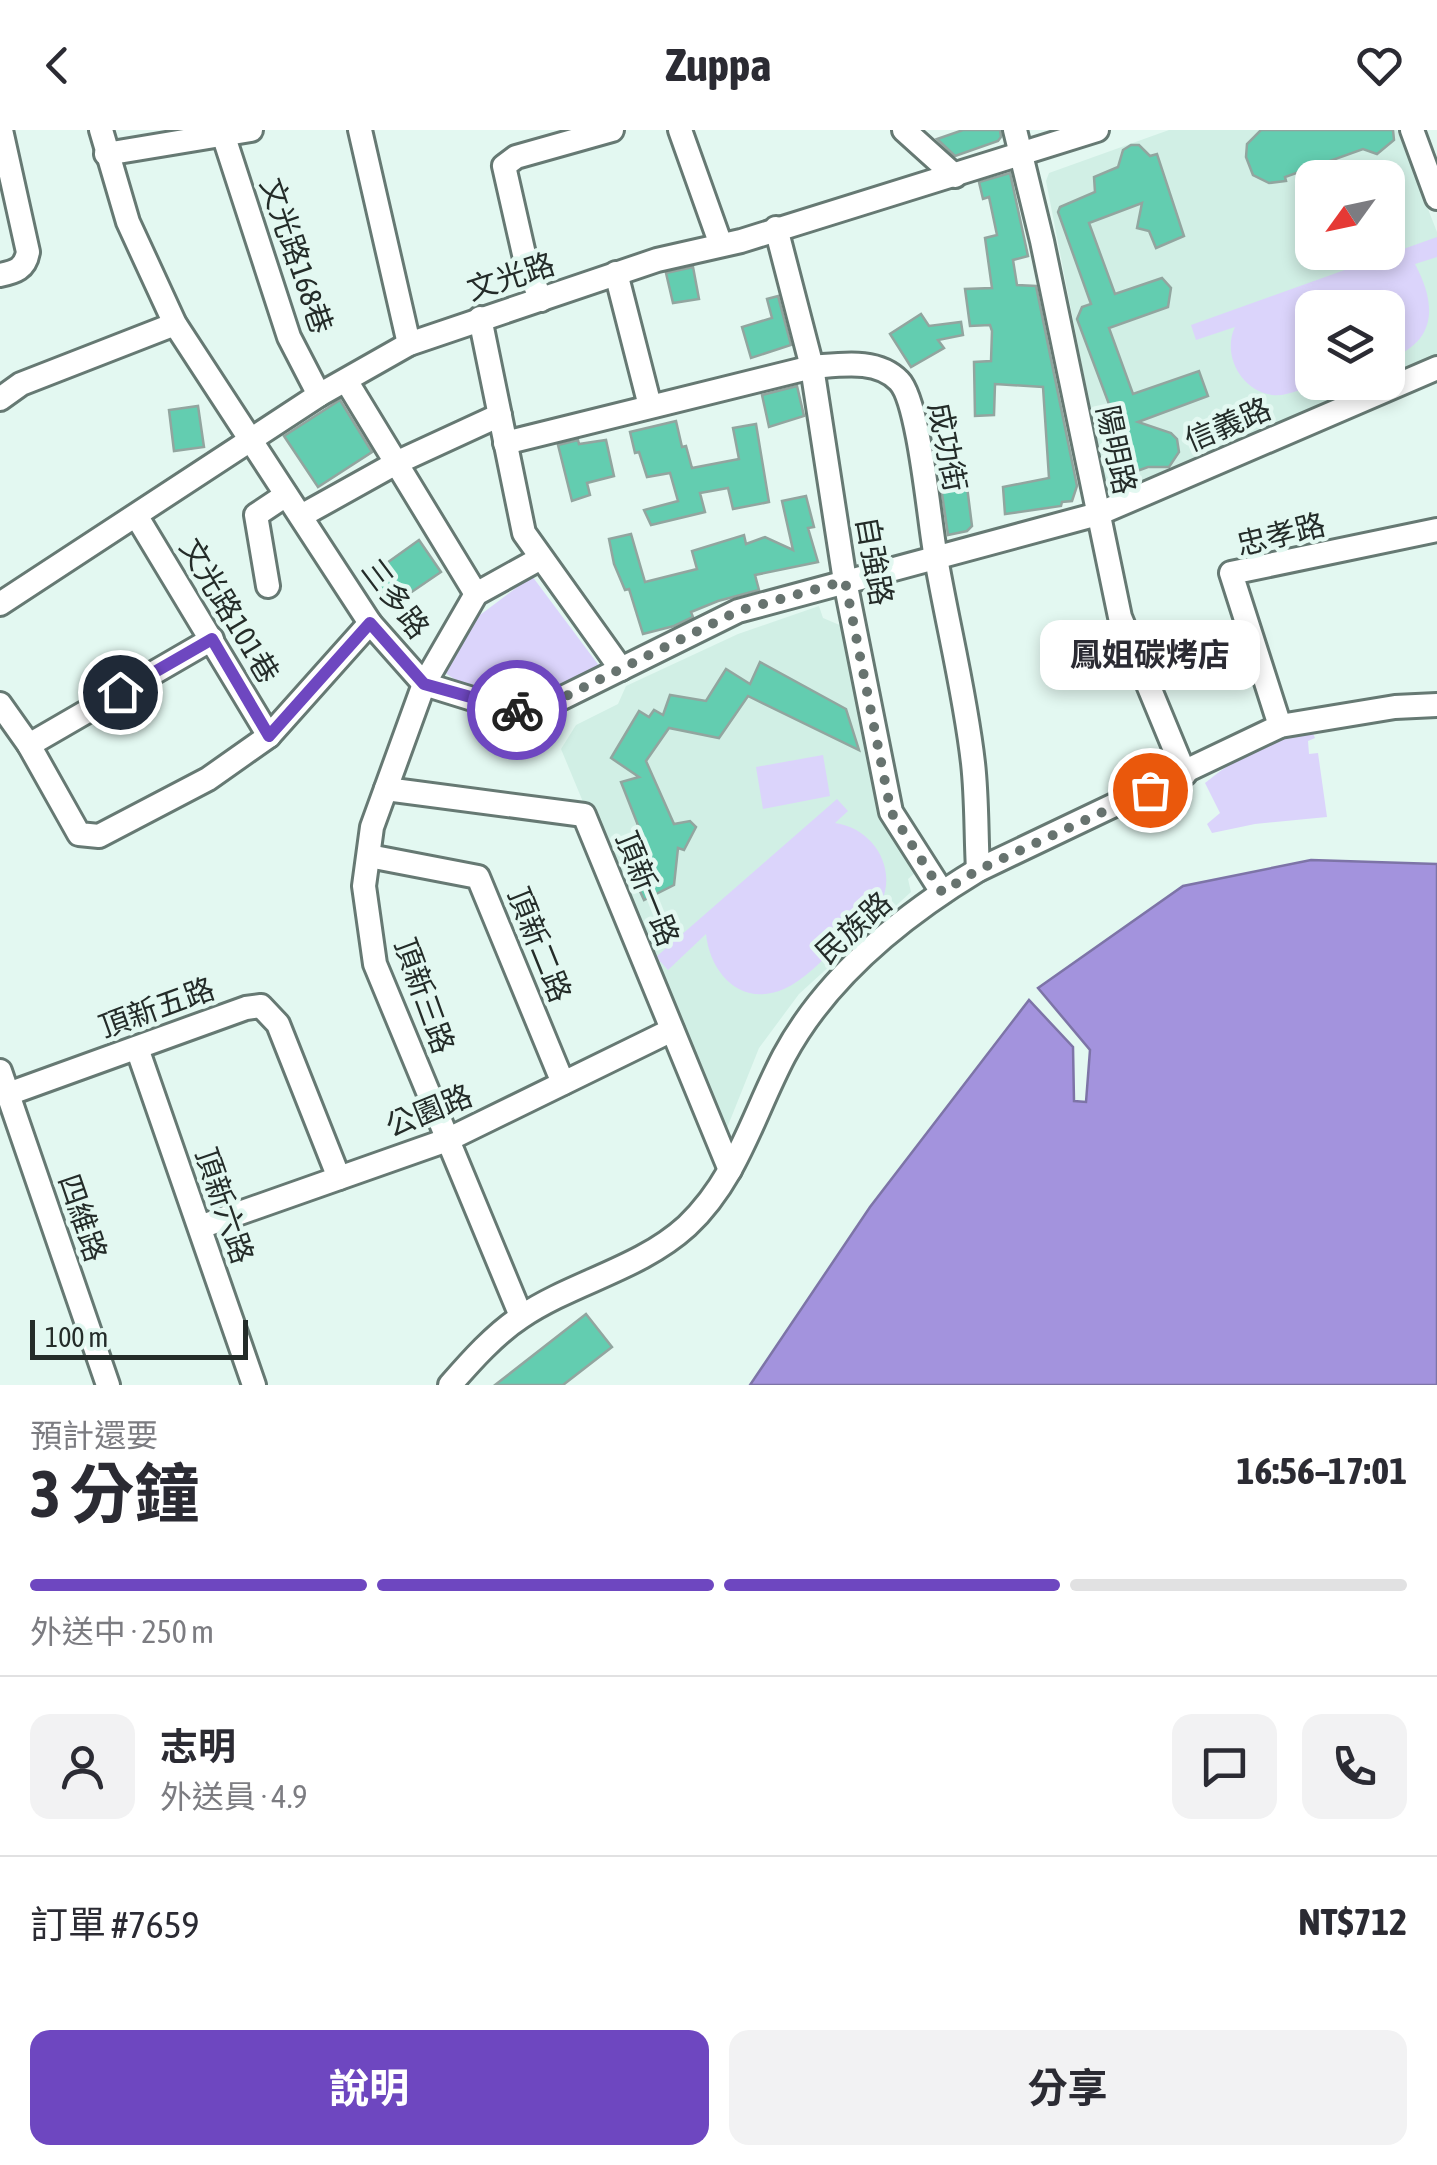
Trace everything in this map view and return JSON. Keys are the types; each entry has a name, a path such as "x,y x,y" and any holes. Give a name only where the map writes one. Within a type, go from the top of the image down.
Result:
{"street":[{"path":"0,274 23,266 28,252 1,130"},
{"name":"三多路","path":"101,130 128,222 175,324 370,623 424,684 508,710 540,709 738,611 1098,514"},
{"path":"106,154 251,130"},
{"path":"360,130 409,344"},
{"path":"541,300 526,263 504,166 516,157 612,130"},
{"path":"680,130 721,244"},
{"path":"904,130 955,176"},
{"name":"文光路","path":"1,599 137,516 319,395 409,344 616,273 955,176 1018,141 1097,130"},
{"path":"1412,130 1437,198"},
{"name":"文光路168巷","path":"223,134 288,337 319,395"},
{"name":"陽明路","path":"1018,141 1120,617 1185,774"},
{"name":"自強路","path":"776,228 812,367 845,581 891,812 942,892"},
{"path":"616,273 650,406"},
{"path":"480,318 524,533 621,668"},
{"path":"0,399 21,384 175,324"},
{"name":"成功街","path":"505,444 812,367 856,364 884,370 902,383 912,410 974,764 978,870"},
{"name":"信義路","path":"1098,514 1437,368"},
{"path":"347,382 476,594 541,558"},
{"path":"300,516 398,462 500,415"},
{"path":"268,586 256,515 286,494"},
{"name":"文光路101巷","path":"137,516 269,736"},
{"name":"忠孝路","path":"1280,726 1231,573 1437,530"},
{"name":"頂新三路","path":"476,594 424,684 372,827 364,886 375,964 521,1316"},
{"path":"0,704 79,834 98,836 208,779 269,736 370,623"},
{"path":"28,745 212,639"},
{"name":"民族路","path":"450,1385 521,1316 676,1235 708,1203 730,1170 784,1056 817,1004 854,964 942,892 978,870 1280,726 1395,707 1437,705"},
{"name":"頂新一路","path":"386,788 584,816 730,1170"},
{"name":"頂新二路","path":"369,856 478,877 563,1083"},
{"name":"頂新五路","path":"2,1078 136,1048 260,1006 278,1024 339,1178"},
{"name":"公園路","path":"200,1227 447,1140 672,1030"},
{"name":"頂新六路","path":"136,1048 254,1385"},
{"name":"四維路","path":"2,1078 108,1385"}],"shaded area":[{"path":"1169,130 1397,130 1437,232 1437,355 1405,369 1405,290 1295,290 1295,400 1333,400 1116,493 1106,489 1046,181 1049,173"},
{"path":"1437,237 1437,257 1415,264 1427,294 1428,320 1416,343 1405,351 1405,290 1295,290 1295,391 1284,395 1261,392 1243,378 1231,348 1235,327 1196,340 1191,325 1345,270 1405,270 1405,248"},
{"path":"532,576 603,671 555,694 520,704 485,696 438,668 476,618"},
{"path":"819,606 823,618 842,626 880,818 915,873 908,879 911,892 799,994 759,1048 723,1138 561,749 576,725 618,704 626,686 738,634"},
{"path":"1311,729 1315,738 1308,741 1309,754 1318,753 1327,817 1212,833 1207,824 1220,813 1205,783 1255,749"},
{"path":"823,755 830,796 763,809 756,767"},
{"path":"837,799 848,811 835,823 848,826 870,841 884,863 885,889 881,903 868,921 799,980 768,994 754,994 730,983 714,962 706,934 668,970 656,957"},
{"path":"1311,860 1437,864 1437,1385 750,1385 870,1207 1029,1000 1073,1047 1074,1101 1086,1102 1090,1050 1038,988 1183,886"}],"building":[{"path":"963,130 1000,130 1001,137 955,156 937,139"},
{"path":"1261,130 1393,130 1394,140 1377,154 1363,149 1332,160 1295,160 1295,173 1285,177 1286,181 1269,183 1253,175 1246,157 1247,144"},
{"path":"1139,145 1150,156 1157,154 1184,236 1156,248 1149,231 1137,228 1142,203 1089,223 1115,294 1162,278 1171,288 1168,307 1109,328 1133,394 1199,371 1208,396 1138,422 1171,433 1177,439 1179,452 1169,467 1148,467 1129,474 1114,463 1114,456 1124,444 1077,319 1082,307 1091,304 1058,212 1060,207 1095,192 1094,177 1118,167 1123,150"},
{"path":"1010,173 1028,256 1013,260 1017,285 1036,286 1077,486 1072,501 1062,502 1061,506 1005,514 1003,487 1049,478 1043,387 995,384 994,415 975,416 974,362 991,361 992,331 990,325 970,326 965,289 992,288 985,238 997,235 989,197 983,199 979,182"},
{"path":"693,267 699,299 673,303 666,273"},
{"path":"778,296 791,345 751,358 742,327 772,318 767,299"},
{"path":"921,314 929,326 961,322 963,335 938,340 944,348 911,367 890,334"},
{"path":"797,386 804,416 769,427 762,395"},
{"path":"340,400 372,452 318,487 284,436"},
{"path":"198,406 204,447 174,451 169,410"},
{"path":"676,421 692,468 739,459 733,428 756,424 769,502 733,509 728,488 700,493 705,512 651,525 644,510 678,501 670,473 647,477 630,432"},
{"path":"578,440 579,444 606,440 614,476 587,483 590,495 572,501 558,445"},
{"path":"964,463 972,526 948,535 938,466"},
{"path":"806,496 814,527 808,528 818,562 755,575 759,590 718,601 691,612 693,617 674,626 643,634 629,589 625,590 614,564 609,539 631,534 645,582 697,569 692,551 744,535 746,544 765,537 793,550 782,501"},
{"path":"419,540 441,572 391,606 370,575"},
{"path":"760,662 846,709 859,750 748,696 719,738 669,728 646,761 674,824 690,821 696,827 684,850 678,848 674,885 644,900 639,889 657,880 637,875 645,843 621,782 639,777 611,758 639,711 649,717 654,710 663,715 670,695 706,701 726,669 750,684"},
{"path":"586,1314 612,1347 563,1385 495,1385"}],"way so far":[{"path":"517,710 540,709 738,611 845,581 891,812 942,892 978,870 1150,790"}],"place":[{"name":"鳳姐碳烤店","path":"1150,790"}],"route":[{"path":"120,692 212,639 269,736 370,623 424,684 517,710"}]}
